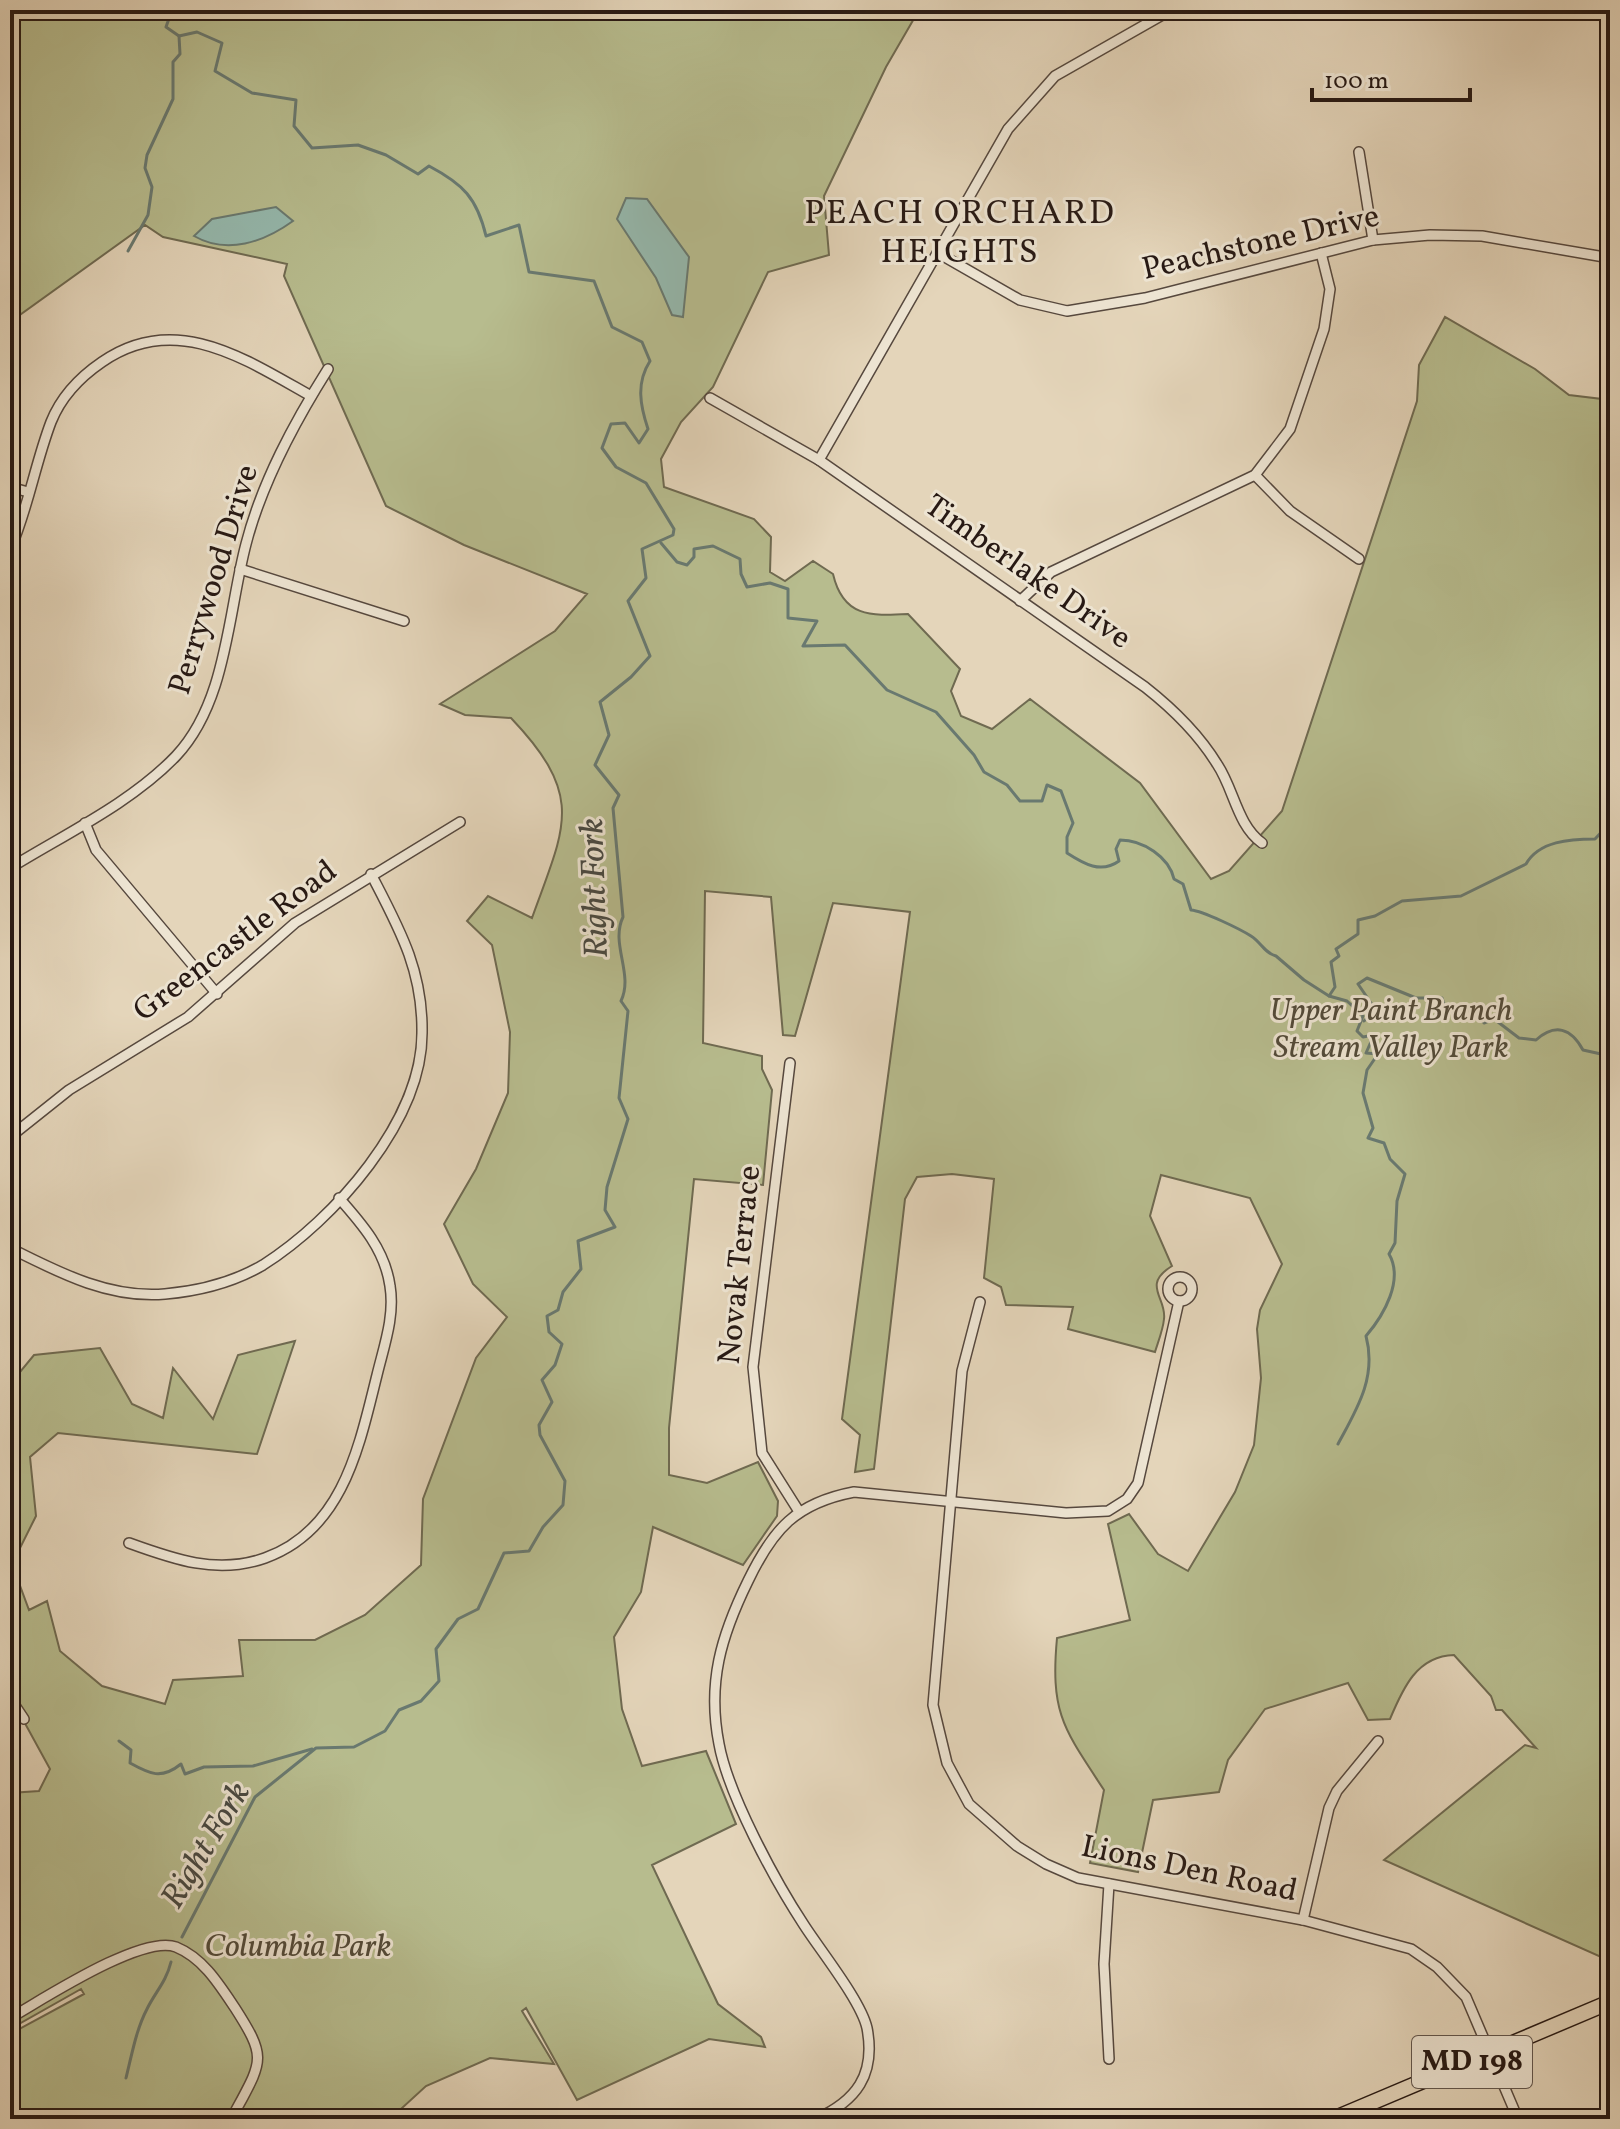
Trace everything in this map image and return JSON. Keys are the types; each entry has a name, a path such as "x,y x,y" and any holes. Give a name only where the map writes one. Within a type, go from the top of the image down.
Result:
{"main road":[{"name":"MD 198","path":"1333,2119 1610,2002"}],"street":[{"path":"819,460 1008,129 1039,90 1082,58 1171,10"},
{"path":"1359,152 1373,240"},
{"name":"Peachstone Drive","path":"938,253 960,269 1020,300 1067,311 1145,298 1373,240 1430,235 1482,236 1610,258"},
{"path":"1020,601 1051,572 1255,475 1290,429 1324,329 1330,289 1321,253"},
{"path":"10,550 59,405 85,374 116,352 157,339 206,343 233,353 311,396"},
{"name":"Perrywood Drive","path":"10,868 135,791 176,756 193,733 213,687 240,569 264,490 311,396 328,369"},
{"name":"Timberlake Drive","path":"710,398 819,460 1145,687 1190,727 1219,766 1250,834 1262,843"},
{"path":"1255,475 1290,511 1359,559"},
{"path":"10,487 28,492"},
{"path":"240,569 404,621"},
{"name":"Greencastle Road","path":"10,1137 69,1090 188,1017 295,923 460,822"},
{"path":"85,823 96,850 217,994"},
{"path":"10,1248 94,1286 132,1293 164,1294 210,1286 262,1265 294,1241 367,1170 408,1101 423,1035 420,994 410,949 371,874"},
{"name":"Novak Terrace","path":"790,1063 753,1367 762,1453 798,1510"},
{"path":"129,1543 186,1563 217,1566 263,1559 289,1546 321,1520 347,1479 390,1322 390,1286 377,1245 339,1198"},
{"path":"816,2119 843,2106 866,2071 866,2025 802,1922 738,1798 719,1748 713,1703 719,1646 737,1602 758,1559 798,1510 826,1498 854,1492 1066,1513 1108,1511 1127,1499 1138,1483 1179,1301"},
{"name":"Lions Den Road","path":"980,1302 962,1371 933,1705 947,1763 969,1804 1017,1846 1046,1864 1078,1878 1303,1920 1381,1938 1411,1949 1437,1967 1466,1997 1518,2119"},
{"path":"10,1698 24,1719"},
{"path":"1303,1920 1329,1808 1337,1791 1378,1741"},
{"path":"1109,1884 1104,1964 1109,2059"},
{"path":"10,2018 139,1949 173,1945 197,1959 211,1974 257,2041 255,2071 235,2112"}],"green space":[{"path":"10,10 919,10 886,67 824,196 829,255 768,272 713,387 681,422 661,459 664,487 754,519 771,537 770,572 785,581 813,561 833,574 844,599 851,606 870,614 908,614 960,669 951,691 961,716 992,729 1030,699 1140,783 1211,879 1229,871 1282,811 1417,401 1419,365 1445,317 1535,369 1569,395 1610,400 1610,1961 1384,1860 1525,1745 1536,1748 1502,1710 1496,1710 1491,1696 1454,1655 1430,1661 1413,1676 1390,1719 1368,1720 1348,1683 1265,1709 1228,1760 1219,1792 1153,1800 1138,1872 1090,1863 1104,1790 1063,1720 1056,1685 1057,1638 1130,1620 1108,1524 1129,1514 1158,1554 1188,1571 1235,1492 1254,1445 1261,1378 1257,1329 1260,1310 1282,1264 1250,1198 1161,1175 1150,1216 1172,1266 1158,1279 1164,1319 1155,1352 1068,1329 1073,1307 1006,1305 1001,1287 984,1278 994,1179 952,1174 917,1177 905,1199 874,1469 855,1472 860,1435 842,1419 910,912 833,903 795,1036 783,1035 771,897 705,891 703,1043 762,1056 762,1069 772,1090 763,1185 694,1179 669,1428 669,1475 707,1483 758,1462 778,1501 777,1516 743,1565 653,1527 641,1592 614,1637 622,1709 642,1766 706,1751 736,1824 652,1865 718,2004 761,2037 765,2047 709,2039 577,2100 526,2008 522,2011 554,2064 490,2058 426,2086 390,2119 17,2119 10,2034 84,1994 81,1989 10,2029 10,1793 39,1791 50,1769 10,1696 10,1623 18,1617 10,1608 10,1384 34,1355 100,1348 132,1404 163,1418 173,1368 213,1419 238,1355 295,1341 257,1454 58,1433 30,1457 36,1516 12,1564 29,1610 47,1601 60,1651 102,1686 165,1704 173,1680 243,1676 239,1640 315,1640 365,1615 421,1565 423,1499 476,1358 507,1317 473,1284 444,1224 476,1169 508,1093 510,1032 492,945 467,921 488,896 532,918 560,835 562,813 551,770 511,718 465,715 440,704 555,631 587,594 464,545 386,506 284,276 287,264 163,237 145,225 10,322"}],"water":[{"path":"626,198 647,199 689,257 683,317 672,315 656,278 617,219"},
{"path":"276,207 293,221 258,240 219,245 194,236 212,219"}],"waterway":[{"name":"Right Fork","path":"172,10 166,27 179,36 197,32 222,43 215,71 252,93 296,100 294,126 312,148 358,145 386,155 418,174 429,166 451,179 467,194 478,212 486,236 519,225 529,272 594,281 612,327 642,342 650,361 641,394 648,429 639,443 625,423 611,424 602,448 616,467 646,483 674,529 673,535 642,549 646,578 628,601 650,656 631,677 600,702 609,735 595,765 619,795 613,808 623,917 619,938 625,980 621,1001 628,1011 619,1098 628,1119 607,1187 605,1210 615,1227 578,1241 581,1269 563,1292 558,1310 547,1316 549,1332 562,1344 555,1365 542,1380 552,1402 539,1425 540,1435 565,1481 563,1505 543,1527 529,1551 504,1553 478,1609 458,1619 436,1649 439,1681 421,1701 399,1710 385,1731 354,1747 316,1748 255,1797 182,1937"},
{"path":"128,251 148,215 152,187 145,168 147,155 173,99 173,62 180,54 179,36"},
{"path":"661,543 677,562 687,565 694,557 694,549 713,546 740,559 741,574 747,587 770,583 788,589 788,618 817,621 803,646 845,645 887,690 936,712 974,755 984,772 1007,785 1020,801 1042,801 1047,785 1061,791 1073,823 1067,837 1067,853 1086,864 1106,867 1119,861 1116,849 1120,840 1154,851 1167,864 1174,879 1183,884 1191,910 1251,936 1304,980 1329,996 1347,1001 1363,1016 1357,1031 1363,1037 1374,1035 1366,1053 1378,1054 1367,1070 1363,1093 1373,1128 1368,1138 1384,1143 1390,1159 1405,1174 1397,1201 1395,1243 1389,1254 1393,1264 1393,1286 1385,1308 1366,1336 1369,1351 1367,1379 1338,1444"},
{"path":"1329,996 1335,987 1331,962 1339,956 1336,949 1358,934 1358,920 1375,916 1402,901 1461,896 1526,864 1547,846 1595,839 1610,823"},
{"path":"1364,1021 1373,1013 1373,1006 1358,984 1367,978 1416,998 1442,998 1447,1013 1475,1009 1484,1023 1494,1019 1519,1038 1536,1040 1550,1031 1562,1030 1573,1037 1583,1050 1610,1056"},
{"path":"119,1741 131,1750 130,1763 156,1774 181,1764 185,1774 204,1767 253,1766 312,1749"},
{"path":"126,2078 140,2025 171,1962"}],"district":[{"name":"PEACH ORCHARD HEIGHTS","path":"960,234"}],"park label":[{"name":"Upper Paint Branch Stream Valley Park","path":"1391,1030"},
{"name":"Columbia Park","path":"298,1948"}]}
